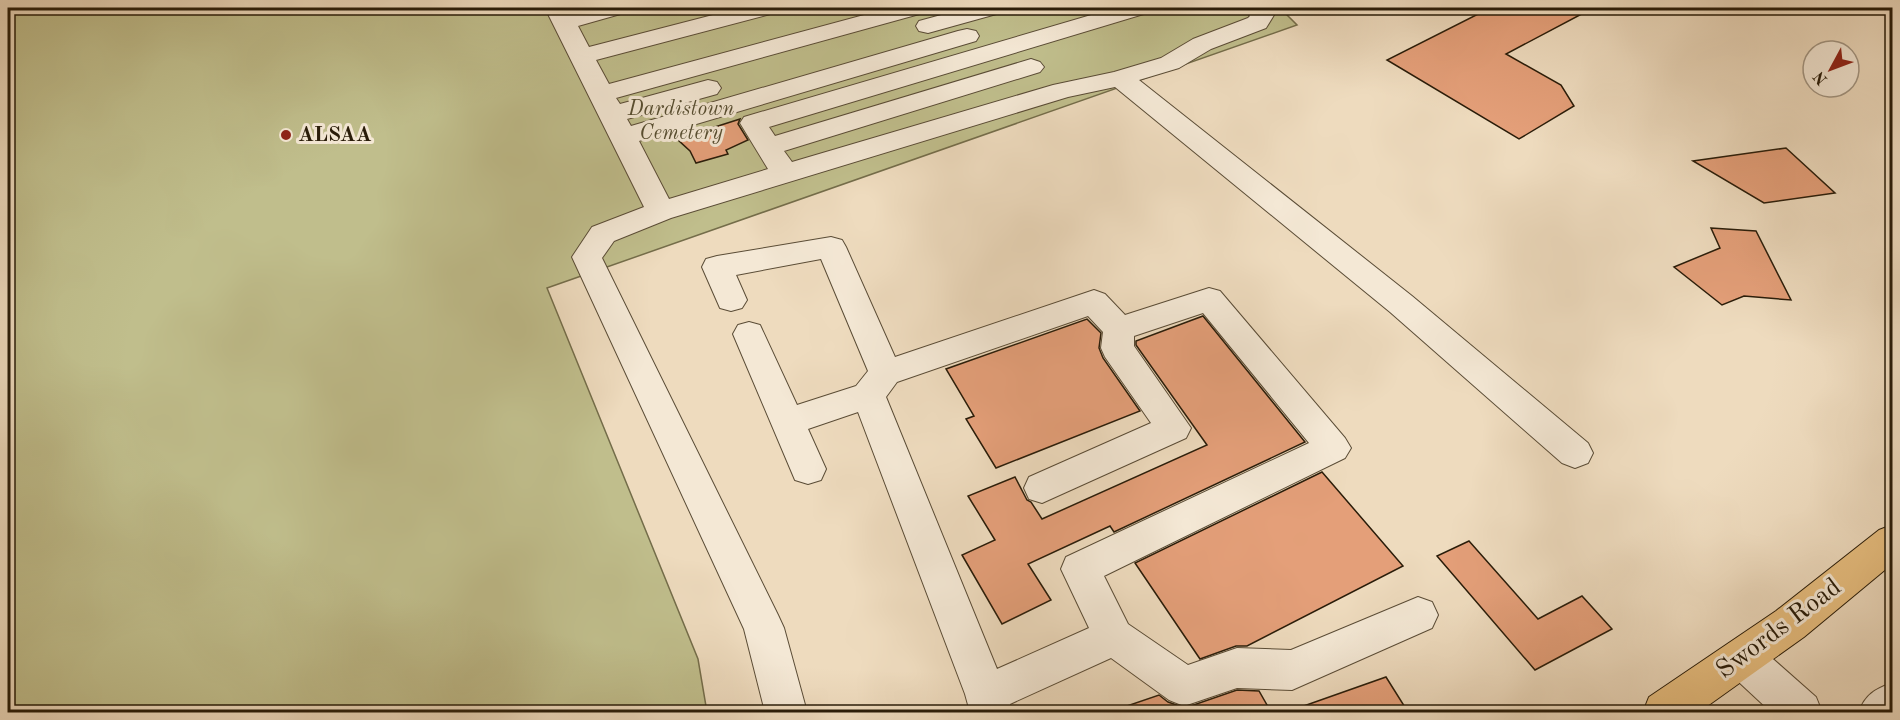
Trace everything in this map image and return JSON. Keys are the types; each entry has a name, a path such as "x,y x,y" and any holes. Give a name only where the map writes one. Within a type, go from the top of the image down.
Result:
{"main road":[{"name":"Swords Road","path":"1664,712 1791,624 1892,542"}],"lane":[{"path":"588,68 616,8"},
{"path":"588,68 692,8"},
{"path":"588,68 766,8"},
{"path":"588,68 842,8"},
{"path":"588,68 915,8"},
{"path":"588,68 984,14 1064,8"},
{"path":"785,174 753,123 1139,8"},
{"path":"786,712 765,628 587,257 603,234 661,211 1056,93 1170,63 1202,44 1257,23 1262,15 1256,8"},
{"path":"984,14 1011,47 1056,93"},
{"path":"768,147 1031,67"},
{"path":"588,68 661,211"},
{"path":"1120,78 1401,304 1575,453"},
{"path":"731,300 717,267 831,247 989,703 1114,637"},
{"path":"1119,329 1209,299 1333,448 1080,569 1114,637 1184,686 1237,668 1292,670 1418,615"},
{"path":"786,422 877,384 1094,302 1119,329 1117,348 1174,428 1042,488"},
{"path":"749,334 807,469"},
{"path":"1742,658 1801,712"},
{"path":"1880,712 1893,703"}],"green space":[{"name":"Dardistown Cemetery","path":"8,8 1280,8 1297,25 547,288 698,659 707,712 8,712"}],"building":[{"path":"1490,8 1593,8 1506,54 1561,85 1574,106 1519,139 1387,60"},
{"path":"740,119 738,124 748,140 726,150 728,154 696,163 690,151 677,139"},
{"path":"1786,148 1835,193 1764,203 1693,161"},
{"path":"1711,228 1756,231 1791,300 1744,296 1722,305 1674,267 1720,248"},
{"path":"1203,316 1305,442 1114,532 1110,526 1028,564 1051,600 1002,624 962,555 995,540 968,496 1015,477 1027,500 1031,502 1042,519 1207,445 1136,345 1136,341"},
{"path":"1087,319 1101,333 1099,348 1103,358 1140,411 996,468 966,419 974,416 946,369"},
{"path":"1322,472 1403,566 1247,646 1236,646 1200,659 1135,563"},
{"path":"1469,541 1538,619 1582,596 1612,629 1535,670 1437,556"},
{"path":"1386,677 1408,712 1299,712 1298,708"},
{"path":"1237,690 1259,691 1271,712 1122,712 1121,708 1159,695 1168,702 1185,708"}],"place":[{"name":"ALSAA","path":"286,135"}]}
